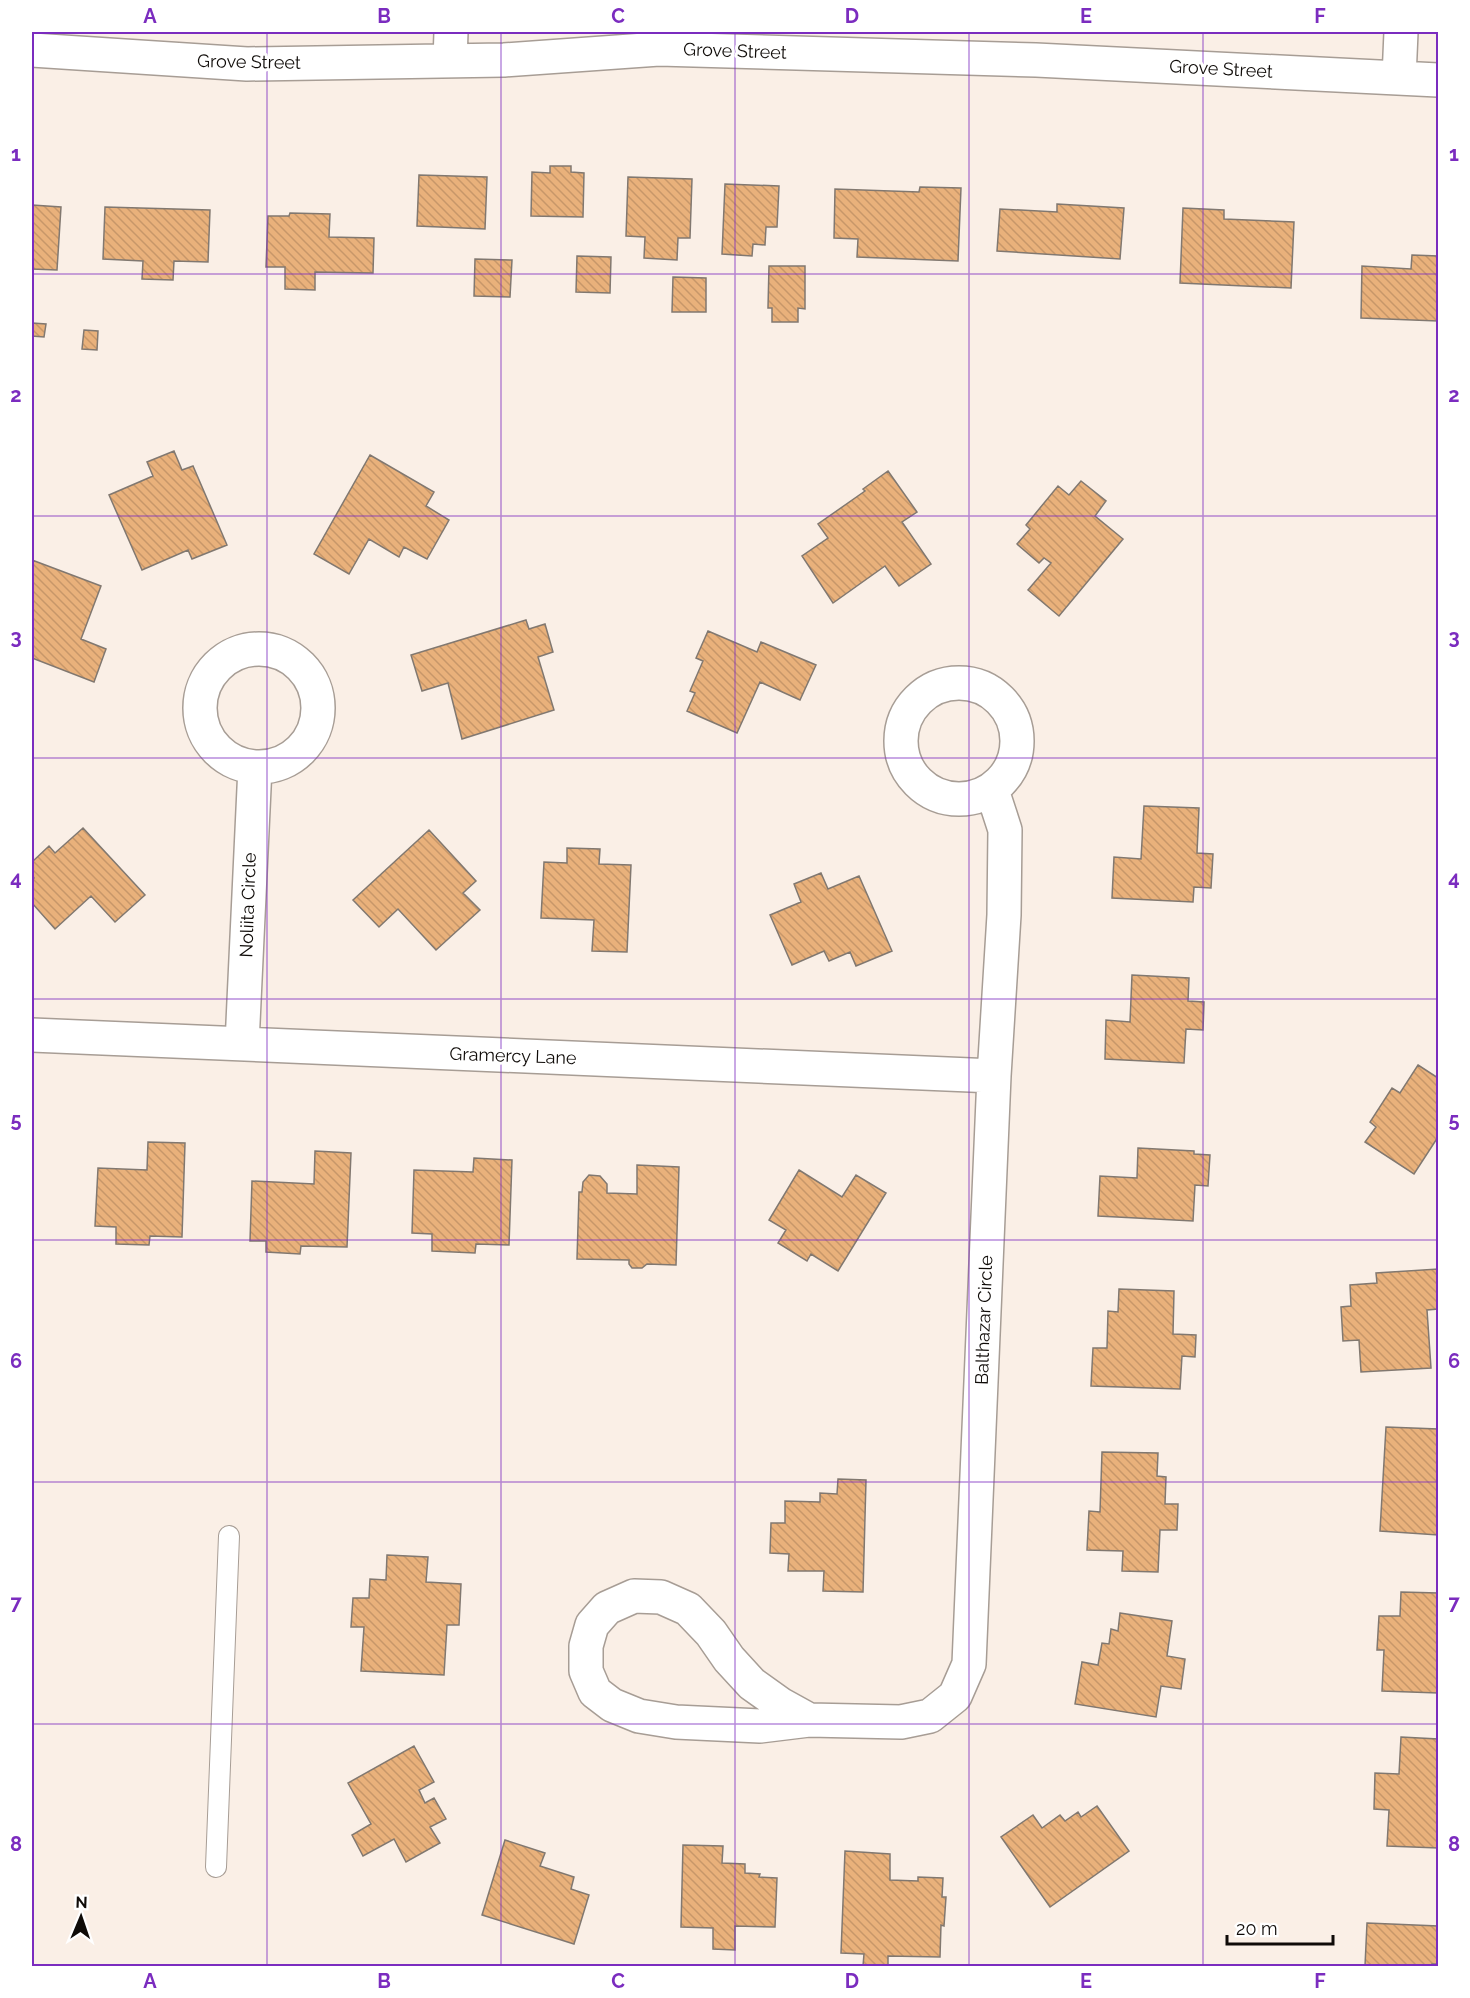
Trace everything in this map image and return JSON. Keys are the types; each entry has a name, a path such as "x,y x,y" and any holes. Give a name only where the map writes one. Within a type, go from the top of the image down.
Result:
{"street":[{"path":"1399,78 1401,32"},
{"name":"Grove Street","path":"32,50 248,64 450,46 504,60 659,40 1037,46 1438,80"},
{"name":"Noliita Circle","path":"242,1044 255,767"},
{"name":"Balthazar Circle","path":"809,1720 780,1704 752,1684 729,1659 711,1633 688,1609 661,1597 634,1596 606,1608 592,1625 586,1646 586,1671 595,1692 612,1705 639,1716 676,1722 760,1726 809,1720 901,1722 930,1716 955,1696 969,1664 994,1076 1004,919 1005,830 992,790"},
{"name":"Gramercy Lane","path":"32,1035 994,1076"}],"lane":[{"path":"216,1868 229,1536"}],"building":[{"path":"550,166 571,166 571,172 584,173 583,217 531,216 532,172 550,173"},
{"path":"419,175 487,177 485,229 417,226"},
{"path":"628,177 692,179 690,238 678,238 677,260 644,258 645,237 626,236"},
{"path":"725,184 779,186 777,227 766,227 765,245 753,244 752,256 722,254"},
{"path":"920,187 961,188 958,261 857,257 858,239 834,238 835,189 919,192"},
{"path":"1057,204 1124,208 1120,259 997,251 1000,209 1057,212"},
{"path":"32,205 61,207 57,270 32,269"},
{"path":"105,207 210,210 208,262 174,261 173,280 142,279 143,261 103,259"},
{"path":"1183,208 1224,210 1224,219 1294,222 1291,288 1180,283"},
{"path":"290,213 330,214 329,237 374,238 373,273 315,272 315,290 285,289 285,267 266,267 268,216 289,216"},
{"path":"1412,255 1438,256 1438,321 1361,318 1362,266 1411,269"},
{"path":"577,256 611,257 610,293 576,292"},
{"path":"475,259 512,260 510,297 474,296"},
{"path":"769,266 805,266 805,309 798,308 798,322 772,322 772,308 768,308"},
{"path":"673,277 706,278 706,312 672,312"},
{"path":"32,323 46,324 44,337 32,336"},
{"path":"84,330 98,331 97,350 82,349"},
{"path":"174,451 182,470 193,466 227,545 192,559 188,550 142,570 109,495 153,476 147,462"},
{"path":"370,455 434,492 426,506 449,520 427,559 404,547 399,557 369,539 349,574 314,554"},
{"path":"888,471 917,512 902,522 931,564 899,586 885,566 833,603 802,556 828,538 818,524 865,491 863,489"},
{"path":"1081,481 1106,501 1095,516 1123,539 1059,616 1028,590 1051,563 1044,558 1039,563 1017,544 1030,529 1026,525 1058,486 1069,495"},
{"path":"32,560 101,586 81,639 106,649 94,682 32,658"},
{"path":"526,620 529,629 545,624 553,652 538,657 554,710 462,739 448,683 422,691 411,655"},
{"path":"708,631 757,652 761,642 816,665 800,700 760,682 737,733 687,711 695,693 690,691 703,661 696,658"},
{"path":"1144,806 1199,808 1197,853 1213,854 1211,888 1194,887 1193,902 1112,898 1114,857 1141,859"},
{"path":"83,828 145,895 115,922 91,896 55,929 32,903 34,878 32,862 49,846 55,853"},
{"path":"429,830 476,881 463,893 480,910 436,950 398,909 379,927 353,900"},
{"path":"567,848 600,849 599,864 631,865 627,952 592,951 594,920 541,918 544,862 567,863"},
{"path":"821,873 828,889 859,876 892,951 856,966 850,952 829,961 824,951 792,965 770,915 801,902 794,884"},
{"path":"1132,975 1189,978 1188,1001 1204,1002 1203,1030 1186,1029 1184,1063 1105,1059 1106,1020 1130,1022"},
{"path":"1418,1065 1438,1078 1438,1137 1414,1174 1365,1142 1376,1127 1370,1122 1392,1088 1400,1093"},
{"path":"148,1142 185,1143 182,1237 150,1236 149,1245 116,1244 116,1227 95,1226 98,1168 147,1170"},
{"path":"1138,1148 1194,1151 1194,1154 1210,1155 1208,1186 1195,1185 1193,1221 1098,1216 1100,1176 1137,1178"},
{"path":"315,1151 351,1153 347,1247 301,1246 300,1254 266,1252 266,1241 250,1241 252,1181 314,1184"},
{"path":"474,1158 512,1160 509,1245 476,1244 475,1253 432,1251 432,1234 412,1233 414,1170 473,1172"},
{"path":"637,1165 679,1167 676,1265 647,1264 642,1268 632,1268 629,1260 577,1259 579,1192 582,1192 583,1182 589,1175 600,1176 607,1184 607,1193 637,1194"},
{"path":"799,1170 842,1197 856,1175 886,1193 838,1271 811,1254 807,1261 778,1243 786,1230 769,1220"},
{"path":"1438,1269 1438,1309 1427,1310 1431,1368 1361,1372 1359,1340 1343,1341 1341,1307 1351,1306 1350,1285 1377,1283 1376,1273"},
{"path":"1119,1289 1174,1291 1173,1334 1196,1335 1195,1357 1182,1356 1180,1389 1091,1386 1093,1348 1107,1348 1108,1311 1118,1312"},
{"path":"1386,1427 1438,1429 1438,1535 1380,1531"},
{"path":"1102,1452 1158,1453 1157,1476 1166,1477 1165,1504 1178,1504 1177,1530 1160,1530 1158,1572 1122,1571 1123,1551 1087,1550 1089,1511 1100,1512"},
{"path":"838,1479 866,1480 863,1592 823,1591 824,1571 788,1571 789,1554 770,1553 771,1523 785,1523 785,1501 820,1502 820,1493 837,1494"},
{"path":"387,1555 428,1557 426,1582 461,1584 459,1625 447,1625 444,1675 361,1671 364,1627 351,1627 353,1598 369,1598 370,1579 386,1580"},
{"path":"1401,1592 1438,1593 1438,1693 1382,1691 1384,1650 1377,1650 1379,1616 1400,1616"},
{"path":"1120,1613 1172,1621 1167,1656 1185,1659 1181,1689 1161,1686 1156,1717 1075,1704 1082,1662 1098,1665 1102,1643 1109,1644 1111,1629 1118,1631"},
{"path":"1401,1737 1438,1739 1438,1848 1387,1846 1389,1810 1374,1809 1375,1773 1399,1774"},
{"path":"414,1746 434,1782 419,1790 425,1803 434,1798 446,1819 430,1827 440,1843 406,1862 394,1839 363,1856 352,1835 371,1824 348,1783"},
{"path":"1097,1806 1129,1851 1050,1907 1001,1837 1033,1815 1042,1828 1060,1815 1065,1821 1078,1812 1081,1817"},
{"path":"505,1840 545,1853 540,1866 574,1877 571,1889 589,1895 574,1944 482,1915"},
{"path":"683,1845 723,1846 722,1863 745,1864 745,1873 777,1878 775,1927 735,1926 735,1950 713,1949 713,1928 681,1927"},
{"path":"845,1851 890,1854 890,1880 918,1881 918,1877 943,1878 942,1897 946,1897 944,1926 941,1925 940,1957 888,1956 888,1966 863,1966 864,1954 841,1953"},
{"path":"1367,1923 1438,1926 1438,1964 1432,1964 1432,1966 1365,1966"}]}
